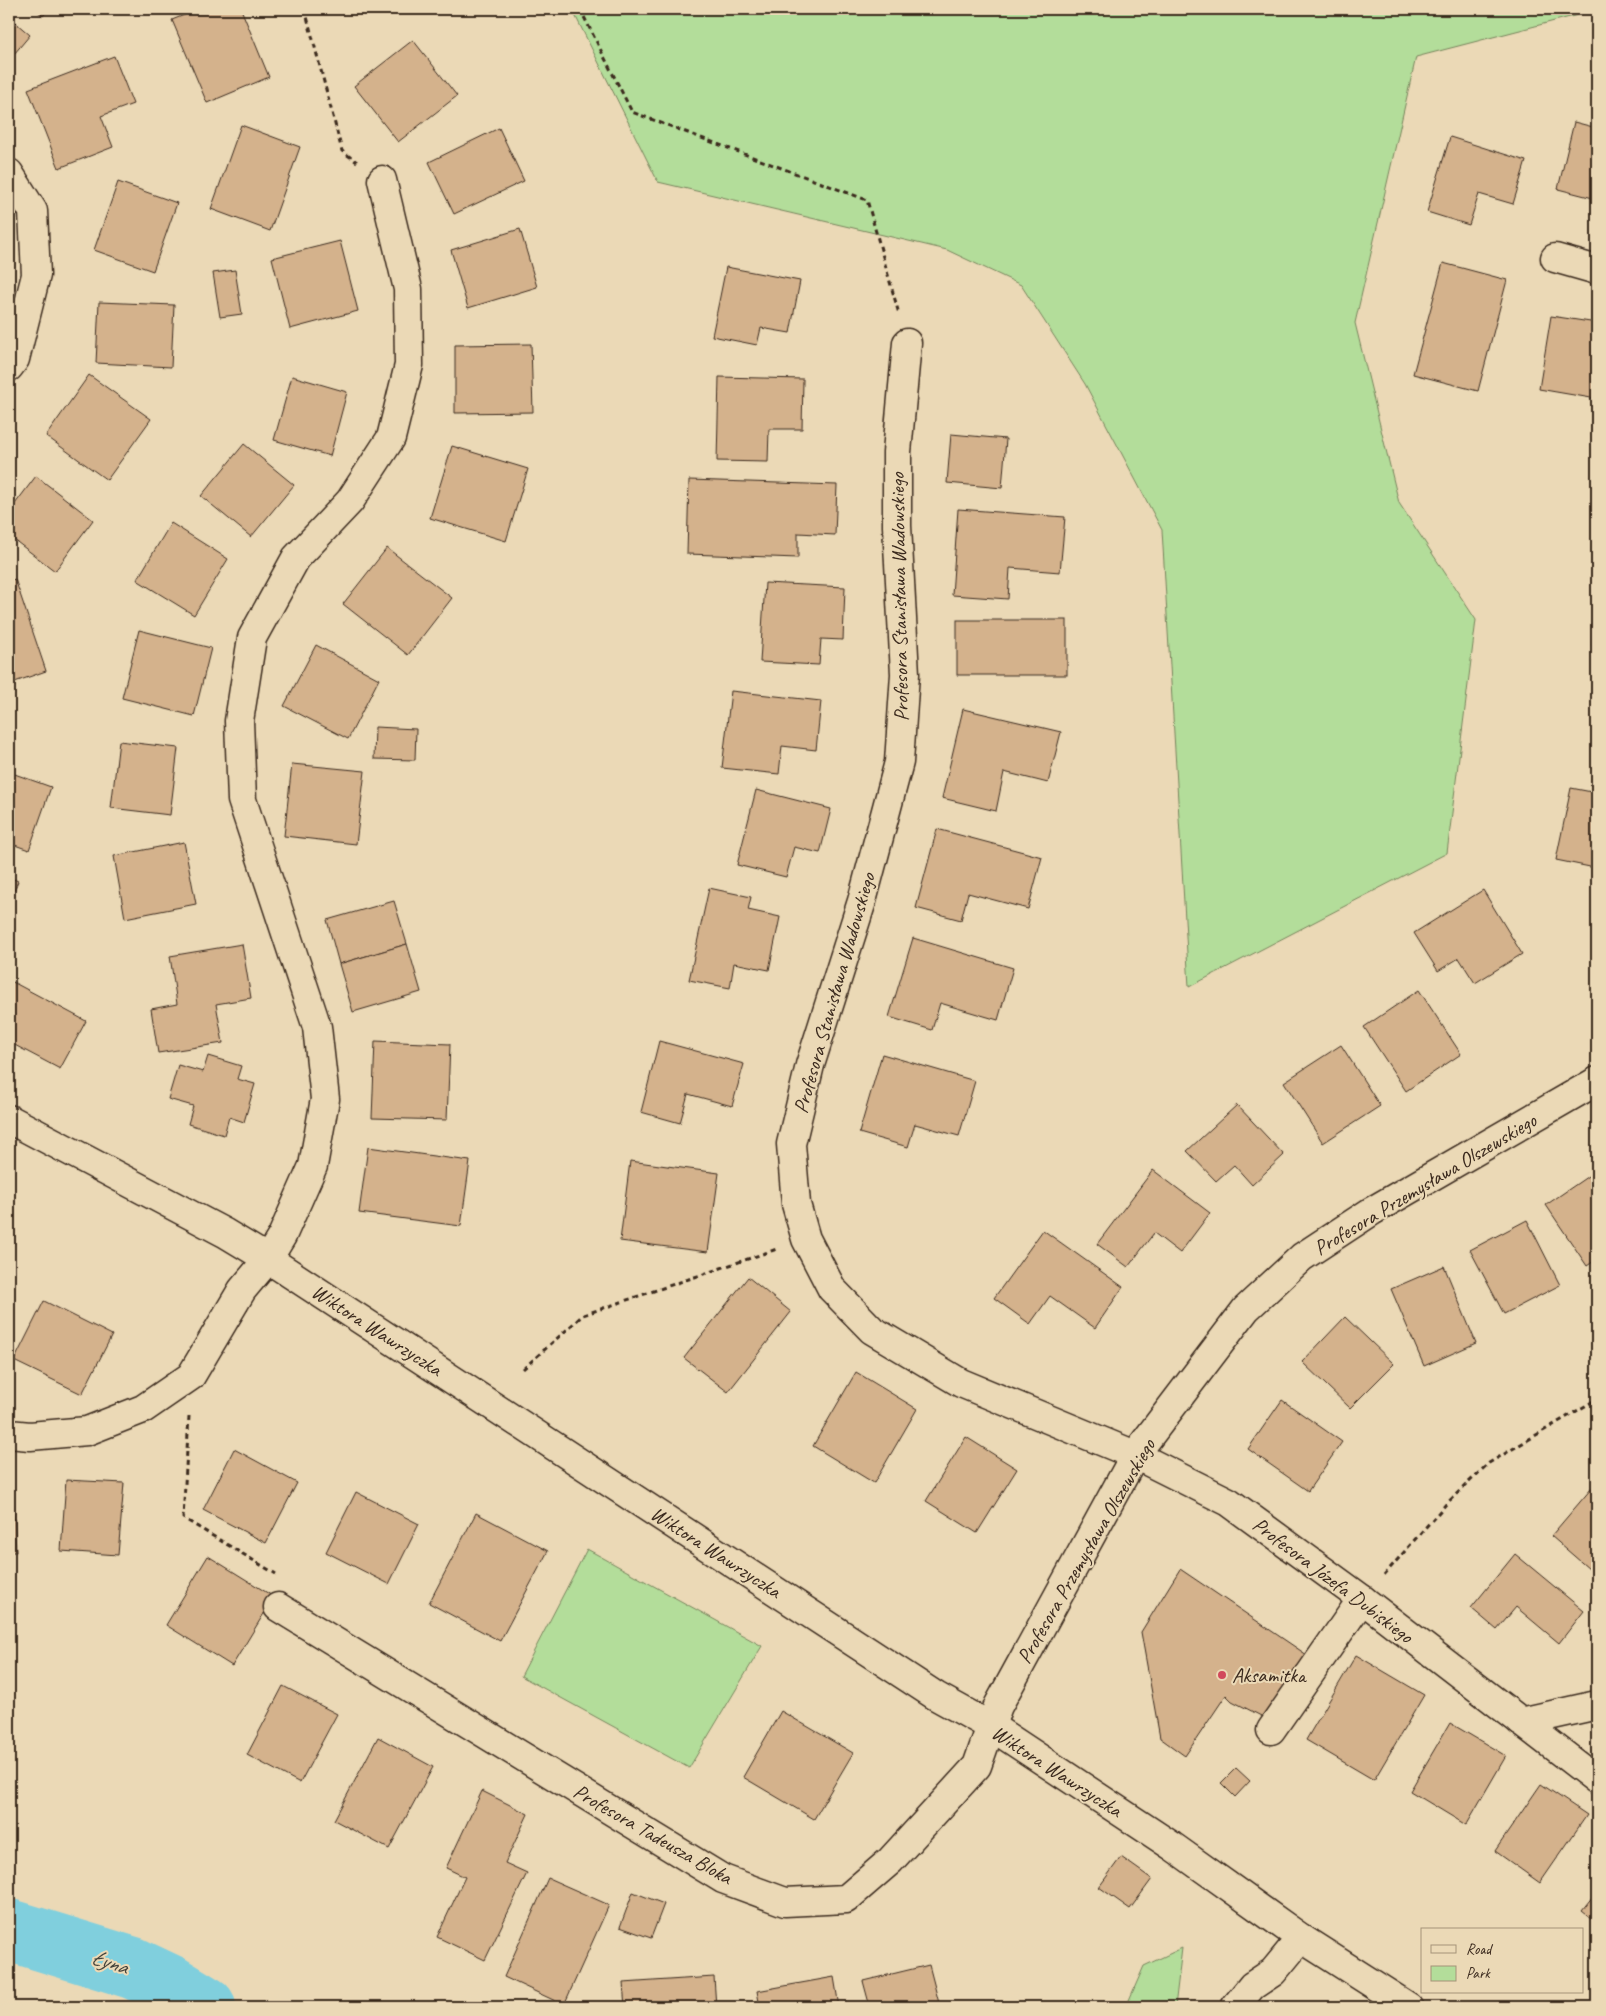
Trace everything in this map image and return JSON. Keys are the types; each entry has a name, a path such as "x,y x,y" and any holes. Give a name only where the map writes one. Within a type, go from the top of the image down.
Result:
{"street":[{"path":"9,173 33,211 36,275 15,359 9,367"},
{"path":"9,1434 30,1436 86,1431 144,1409 191,1376 242,1290 268,1258 282,1236 313,1166 325,1100 317,1027 242,800 239,721 252,638 296,558 350,500 391,438 409,366 408,289 382,180"},
{"path":"1555,258 1597,270"},
{"name":"Profesora Stanisława Wadowskiego","path":"907,343 898,452 897,526 905,674 900,762 862,901 810,1065 791,1144 796,1204 806,1239 832,1289 872,1330 961,1383 1135,1455"},
{"name":"Profesora Przemysława Olszewskiego","path":"992,1728 998,1706 1135,1455 1246,1309 1302,1257 1372,1211 1597,1081"},
{"name":"Wiktora Wawrzyczka","path":"9,1119 225,1233 268,1258 936,1696 992,1728 1172,1846 1301,1938 1410,2007"},
{"name":"Profesora Józefa Dubiskiego","path":"1135,1455 1229,1502 1362,1599 1597,1780"},
{"path":"1272,1730 1362,1599"},
{"name":"Profesora Tadeusza Bloka","path":"278,1607 723,1879 785,1902 846,1899 890,1862 977,1766 992,1728"},
{"path":"1521,1722 1597,1705"},
{"path":"1235,2007 1252,1986 1273,1972 1301,1938"}],"path":[{"path":"305,9 342,151 382,180"},
{"path":"580,9 632,112 867,200 907,343"},
{"path":"523,1369 583,1315 806,1239"},
{"path":"191,1376 183,1518 289,1582 278,1607"},
{"path":"1362,1599 1446,1504 1489,1463 1597,1399"}],"green space":[{"path":"572,9 1597,9 1416,57 1355,323 1399,503 1476,620 1447,853 1189,987 1162,530 1085,384 1021,285 947,250 658,182"},
{"path":"587,1549 762,1646 689,1768 521,1676"},
{"path":"1182,1948 1175,2007 1126,2007 1144,1966"}],"building":[{"path":"35,9 49,9 43,16"},
{"path":"199,9 241,9 269,77 207,103 172,20"},
{"path":"9,17 30,35 9,60"},
{"path":"413,40 457,96 398,142 354,86"},
{"path":"114,56 133,104 101,116 113,147 59,168 28,89"},
{"path":"1574,122 1597,128 1597,199 1558,189"},
{"path":"241,125 300,147 270,231 211,209"},
{"path":"499,128 524,181 454,214 429,162"},
{"path":"1450,137 1526,161 1513,204 1479,194 1469,225 1427,212"},
{"path":"118,182 177,203 153,271 94,250"},
{"path":"520,229 537,287 468,308 451,250"},
{"path":"340,241 358,311 290,329 272,258"},
{"path":"1443,263 1507,280 1478,391 1413,374"},
{"path":"726,267 800,281 790,333 761,328 757,345 712,336"},
{"path":"235,270 242,314 220,317 213,273"},
{"path":"99,302 174,305 171,367 96,363"},
{"path":"1551,316 1597,323 1597,399 1539,389"},
{"path":"531,344 533,412 455,413 455,345"},
{"path":"89,375 151,419 107,480 46,436"},
{"path":"292,376 347,392 330,456 274,440"},
{"path":"719,377 803,379 802,429 769,429 768,462 717,461"},
{"path":"951,434 1006,439 1002,488 947,483"},
{"path":"244,444 294,485 251,537 201,496"},
{"path":"452,446 528,469 506,541 430,518"},
{"path":"36,476 93,520 55,571 9,536 9,512"},
{"path":"689,480 837,485 835,535 798,533 798,558 687,554"},
{"path":"958,509 1065,517 1060,572 1010,568 1008,599 952,595"},
{"path":"171,523 228,559 194,615 137,580"},
{"path":"387,548 452,598 408,655 343,604"},
{"path":"15,579 46,671 9,684 9,581"},
{"path":"765,583 845,587 843,640 821,639 819,665 760,662"},
{"path":"1594,589 1597,589 1597,647 1592,646"},
{"path":"957,620 1067,620 1067,675 957,675"},
{"path":"139,630 211,648 194,716 122,698"},
{"path":"316,645 379,679 348,739 284,706"},
{"path":"731,691 821,701 816,750 782,746 779,774 722,768"},
{"path":"963,709 1061,732 1048,783 1004,772 996,811 942,798"},
{"path":"375,727 416,729 415,760 374,759"},
{"path":"119,741 178,748 170,815 111,808"},
{"path":"292,764 365,771 356,844 284,836"},
{"path":"9,772 51,787 29,850 9,843"},
{"path":"1571,788 1597,793 1597,856 1595,868 1556,860"},
{"path":"756,790 831,809 820,853 794,847 786,877 737,865"},
{"path":"937,829 1042,857 1028,909 968,893 961,920 916,908"},
{"path":"184,842 196,904 125,918 114,856"},
{"path":"9,877 18,881 9,903"},
{"path":"709,888 751,897 748,910 780,917 769,970 734,963 730,988 689,980"},
{"path":"1483,890 1522,954 1475,983 1459,958 1438,971 1414,933"},
{"path":"394,901 407,944 339,964 327,920"},
{"path":"913,938 1013,968 998,1020 940,1003 932,1030 889,1017"},
{"path":"242,944 251,998 216,1004 223,1043 158,1053 151,1009 177,1004 170,956"},
{"path":"407,944 421,992 353,1012 339,964"},
{"path":"9,980 86,1021 60,1069 9,1042"},
{"path":"1419,990 1461,1054 1406,1091 1364,1027"},
{"path":"375,1041 450,1044 447,1120 372,1118"},
{"path":"659,1041 744,1064 732,1106 688,1094 680,1123 641,1112"},
{"path":"1341,1045 1380,1106 1323,1143 1284,1082"},
{"path":"882,1054 975,1081 959,1136 915,1124 908,1147 859,1133"},
{"path":"208,1056 241,1066 237,1079 255,1084 244,1122 229,1117 224,1135 188,1124 193,1106 168,1099 178,1065 203,1072"},
{"path":"1237,1105 1284,1155 1252,1185 1234,1165 1216,1181 1187,1151"},
{"path":"368,1147 470,1161 461,1226 359,1213"},
{"path":"630,1161 719,1173 708,1252 620,1241"},
{"path":"1153,1170 1210,1213 1180,1253 1154,1233 1128,1267 1097,1244"},
{"path":"1597,1170 1597,1259 1587,1266 1546,1205"},
{"path":"1527,1220 1560,1285 1504,1314 1470,1250"},
{"path":"1043,1230 1123,1287 1095,1328 1050,1296 1030,1324 994,1298"},
{"path":"1444,1266 1476,1343 1424,1366 1391,1289"},
{"path":"748,1277 791,1312 728,1392 684,1358"},
{"path":"44,1301 112,1335 82,1394 14,1361"},
{"path":"1345,1317 1394,1364 1350,1408 1302,1362"},
{"path":"856,1372 917,1409 874,1483 813,1446"},
{"path":"1282,1400 1342,1442 1308,1491 1248,1449"},
{"path":"966,1437 1017,1469 977,1533 926,1501"},
{"path":"234,1449 297,1483 266,1543 203,1510"},
{"path":"12,1470 16,1552 9,1552 9,1471"},
{"path":"66,1480 124,1483 118,1555 61,1551"},
{"path":"1597,1482 1597,1559 1589,1569 1551,1536"},
{"path":"356,1492 419,1524 389,1584 326,1552"},
{"path":"476,1513 548,1551 500,1641 429,1603"},
{"path":"1515,1554 1584,1611 1559,1643 1516,1607 1497,1630 1471,1608"},
{"path":"208,1556 274,1597 232,1666 166,1625"},
{"name":"Aksamitka","path":"1180,1569 1307,1655 1267,1719 1232,1701 1226,1695 1185,1756 1160,1738 1141,1632"},
{"path":"1356,1655 1424,1695 1374,1780 1306,1740"},
{"path":"283,1686 337,1714 300,1783 247,1755"},
{"path":"781,1711 853,1753 814,1819 743,1777"},
{"path":"1450,1723 1506,1756 1466,1825 1410,1791"},
{"path":"378,1737 433,1767 389,1849 334,1820"},
{"path":"1236,1768 1250,1781 1235,1797 1221,1783"},
{"path":"1541,1784 1587,1815 1540,1883 1495,1851"},
{"path":"482,1791 528,1814 505,1863 527,1873 485,1960 437,1937 465,1877 446,1868"},
{"path":"1121,1857 1152,1879 1130,1909 1099,1887"},
{"path":"548,1878 609,1905 564,2005 504,1977"},
{"path":"633,1892 664,1904 651,1938 620,1927"},
{"path":"1597,1892 1597,1923 1582,1911"},
{"path":"929,1965 940,2007 870,2007 863,1981"},
{"path":"714,1977 716,2007 625,2007 623,1983"},
{"path":"834,1977 839,2007 760,2007 757,1991"}],"waterway":[{"name":"Łyna","path":"9,1930 133,1968 169,1985 205,2007"}],"place":[{"name":"Aksamitka","path":"1222,1675"}]}
